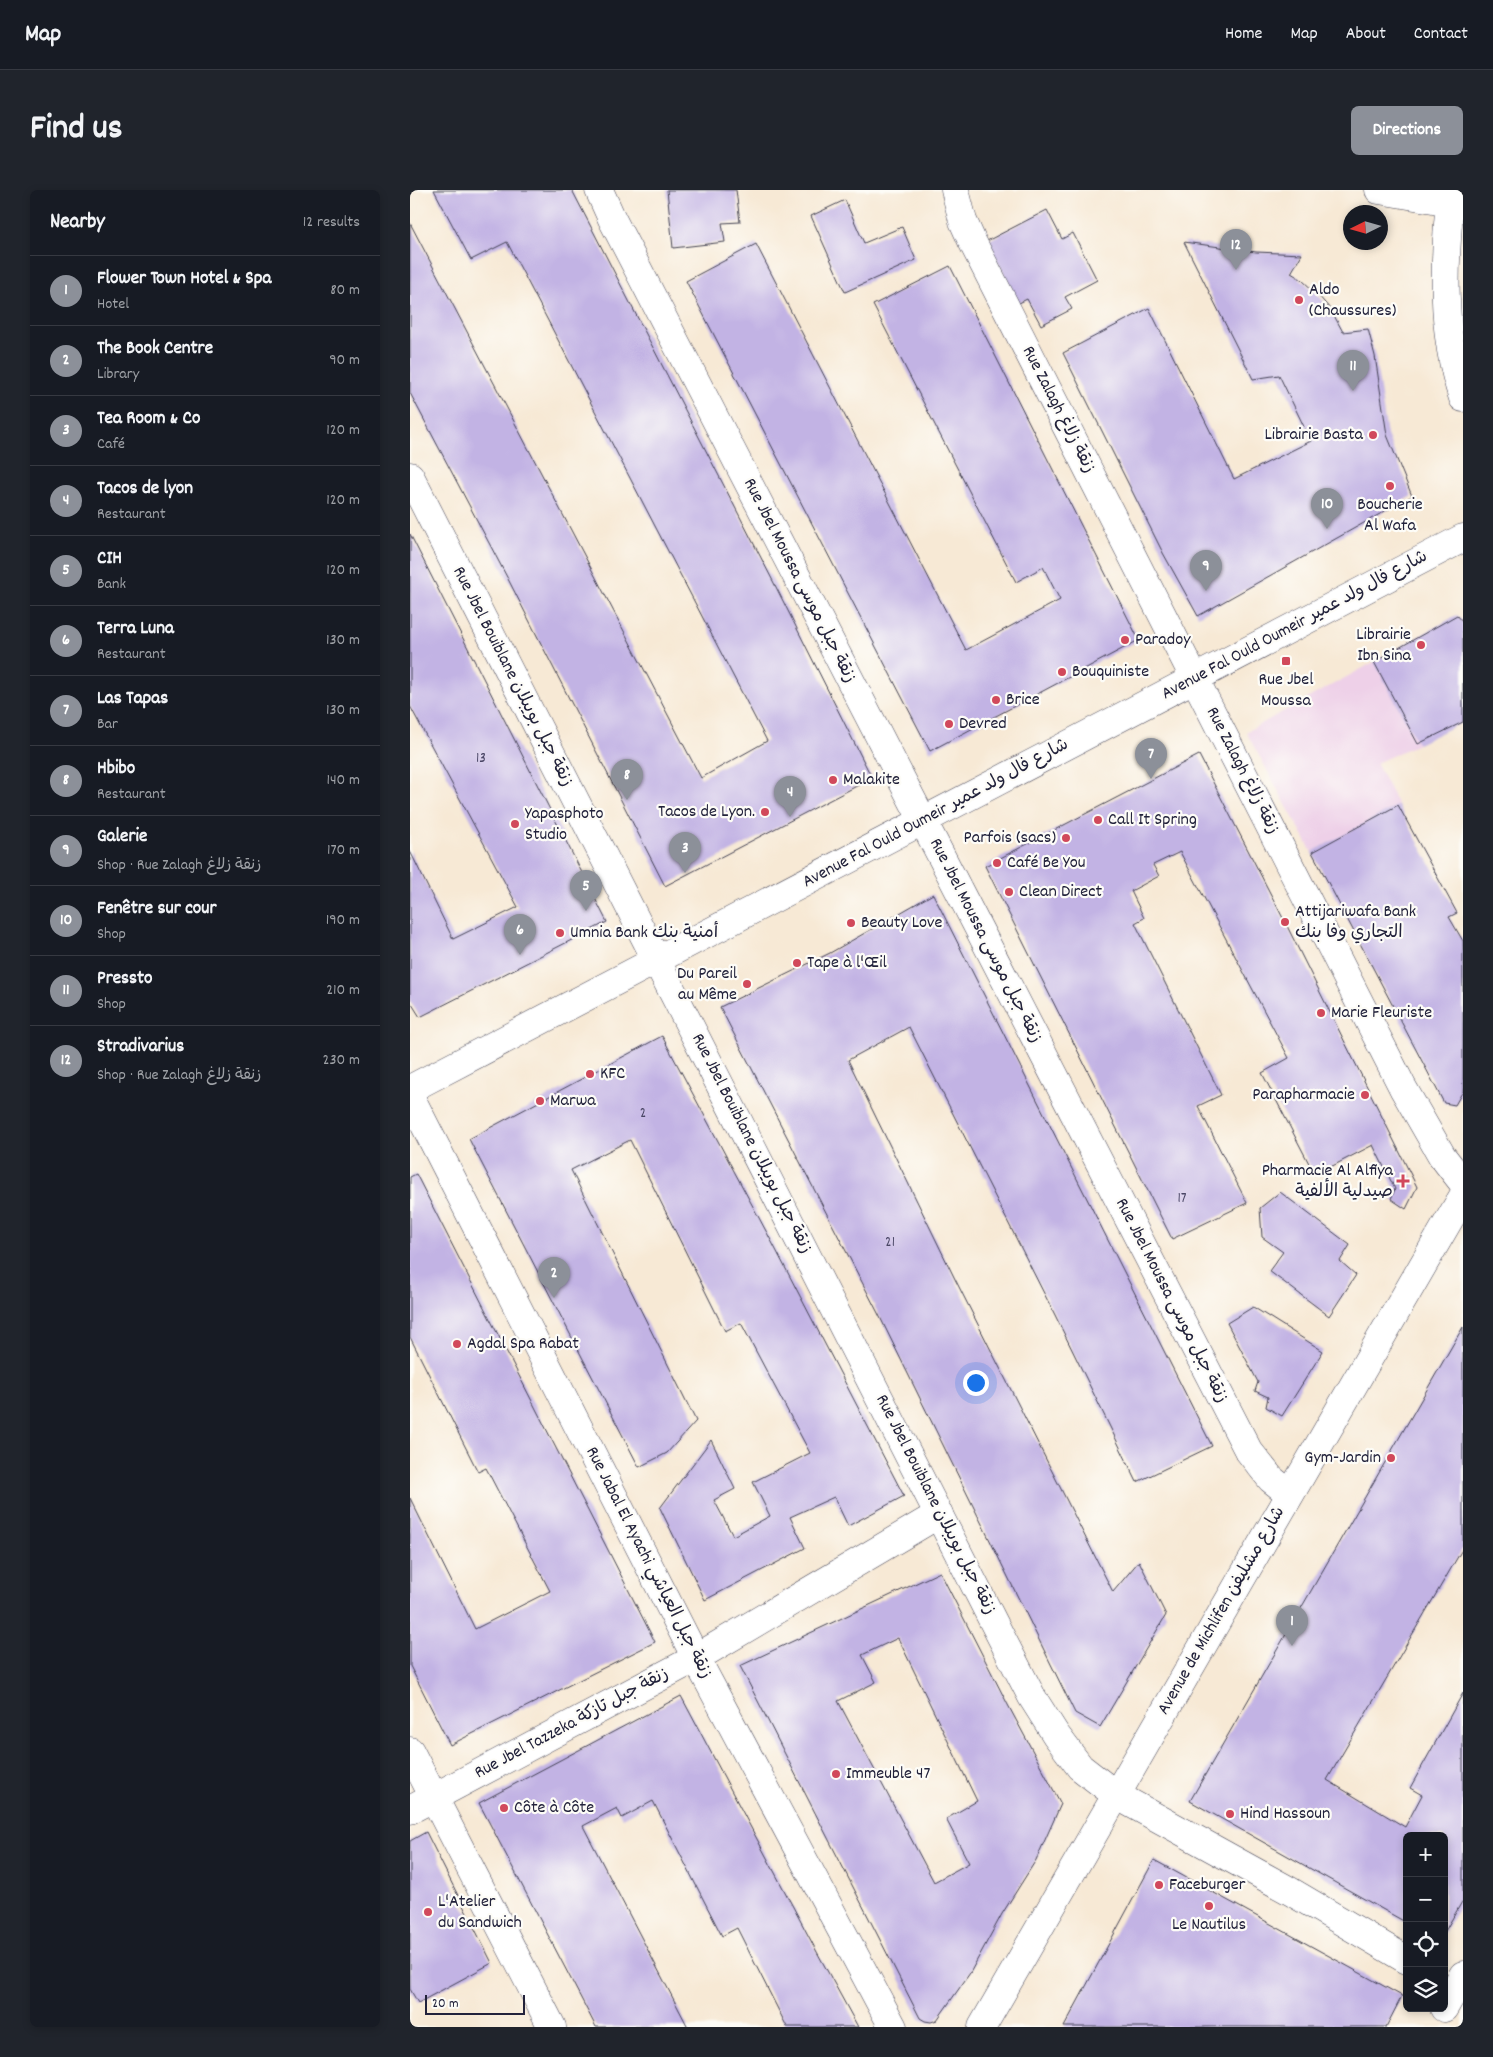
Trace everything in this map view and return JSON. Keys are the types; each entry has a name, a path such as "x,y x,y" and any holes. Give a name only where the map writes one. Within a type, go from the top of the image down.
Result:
{"street":[{"name":"Rue Jbel Moussa زنقة جبل موسى","path":"599,190 612,219 1248,1450 1271,1479 1290,1494"},
{"name":"Rue Zalagh زنقة زلاغ","path":"955,190 963,221 972,241 1403,1088 1442,1156 1463,1183"},
{"path":"1379,190 1454,199 1445,258 1445,303 1450,346 1463,398"},
{"name":"Rue Jbel Bouiblane زنقة جبل بويبلان","path":"410,476 1032,1697 1056,1735 1080,1767 1116,1795 1290,1891 1403,1958"},
{"name":"Avenue Fal Ould Oumeir شارع فال ولد عمير","path":"410,1089 1463,538"},
{"name":"Rue Jabal El Ayachi زنقة جبل العياشي","path":"410,1096 696,1658 893,2027"},
{"name":"Avenue de Michlifen شارع مشليفن","path":"982,2027 1463,1196"},
{"name":"Rue Jbel Tazzeka زنقة جبل تازكة","path":"410,1810 696,1658 939,1514"},
{"path":"410,1751 552,2027"},
{"path":"1434,2027 1452,1994"}],"shaded area":[{"path":"1374,662 1418,744 1376,763 1398,805 1312,852 1246,732"}],"building":[{"path":"434,190 572,190 872,778 665,886 508,579 410,393 410,223 701,778 767,741 507,242 471,260"},
{"path":"667,190 736,190 740,222 722,223 725,242 673,248"},
{"path":"845,200 864,243 902,227 916,260 845,292 811,216"},
{"path":"1047,210 1062,239 1073,233 1097,280 1065,297 1072,309 1041,325 1027,299 1019,303 987,241"},
{"path":"1184,242 1256,252 1302,254 1291,273 1301,279 1318,295 1331,310 1343,332 1368,329 1375,356 1387,435 1412,496 1198,616 1163,553 1063,353 1149,308 1234,479 1311,441 1279,375 1253,379"},
{"path":"756,244 966,650 1060,600 1043,567 1016,582 873,305 950,266 1139,640 930,751 686,281"},
{"path":"410,534 607,922 420,1017 410,1001 410,851 453,939 518,907 410,706"},
{"path":"1457,615 1463,622 1463,722 1418,744 1374,662"},
{"path":"1199,755 1285,922 1417,1187 1406,1209 1391,1199 1395,1189 1373,1145 1315,1175 1262,1073 1289,1058 1180,852 1153,865 1159,876 1131,891 1144,918 1135,923 1221,1095 1198,1106 1247,1203 1172,1239 985,866"},
{"path":"1398,805 1457,913 1449,917 1463,941 1463,1091 1455,1105 1444,1103 1312,852"},
{"path":"933,894 1212,1446 1137,1482 1055,1315 909,1027 848,1060 955,1279 1113,1592 1139,1561 1166,1615 1100,1727 1075,1713 879,1315 720,1007 830,953"},
{"path":"662,1036 904,1496 848,1526 834,1497 790,1517 805,1548 705,1600 660,1508 711,1440 735,1489 714,1500 733,1536 770,1516 753,1482 810,1453 741,1323 725,1331 630,1140 571,1170 696,1421 667,1453 639,1467 469,1139"},
{"path":"416,1174 655,1642 450,1745 410,1666 410,1498 475,1629 550,1591 486,1468 478,1472 410,1337 410,1177"},
{"path":"1280,1192 1350,1245 1340,1261 1356,1275 1329,1316 1269,1271 1283,1252 1262,1237 1260,1208"},
{"path":"1253,1307 1323,1351 1282,1416 1266,1407 1268,1397 1255,1391 1258,1382 1227,1323"},
{"path":"1463,1327 1463,1548 1327,1780 1405,1827 1422,1795 1410,1788 1463,1693 1463,1900 1448,1926 1448,1832 1403,1832 1403,1921 1190,1801"},
{"path":"940,1572 1061,1804 1036,1860 1002,1914 970,1973 937,2020 931,2022 920,2018 740,1666","holes":["898,1638 977,1801 946,1819 969,1863 934,1882 838,1701 876,1682 862,1655"]},
{"path":"681,1696 858,2027 787,2027 737,1928 722,1936 653,1801 622,1818 617,1808 583,1826 688,2027 596,2027 479,1803"},
{"path":"426,1832 492,1963 418,2003 410,1989 410,1841"},
{"path":"1154,1860 1402,1996 1386,2027 1064,2027"}],"place":[{"name":"Stradivarius","path":"1236,270"},
{"name":"Aldo (Chaussures)","path":"1299,300"},
{"name":"Pressto","path":"1353,391"},
{"name":"Librairie Basta","path":"1373,435"},
{"name":"Boucherie Al Wafa","path":"1390,486"},
{"name":"Fenêtre sur cour","path":"1327,529"},
{"name":"Galerie","path":"1206,591"},
{"name":"Paradoy","path":"1125,640"},
{"name":"Librairie Ibn Sina","path":"1421,645"},
{"name":"Rue Jbel Moussa","path":"1286,661"},
{"name":"Bouquiniste","path":"1062,672"},
{"name":"Brice","path":"996,700"},
{"name":"Devred","path":"949,724"},
{"name":"Las Tapas","path":"1151,779"},
{"name":"Malakite","path":"833,780"},
{"name":"Hbibo","path":"627,800"},
{"name":"Tacos de Lyon.","path":"765,812"},
{"name":"Tacos de lyon","path":"790,817"},
{"name":"Call It Spring","path":"1098,820"},
{"name":"Yapasphoto Studio","path":"515,824"},
{"name":"Parfois (sacs)","path":"1066,838"},
{"name":"Café Be You","path":"997,863"},
{"name":"Tea Room & Co","path":"685,873"},
{"name":"Clean Direct","path":"1009,892"},
{"name":"CIH","path":"586,911"},
{"name":"Attijariwafa Bank التجاري وفا بنك","path":"1285,922"},
{"name":"Beauty Love","path":"851,923"},
{"name":"Umnia Bank أمنية بنك","path":"560,933"},
{"name":"Terra Luna","path":"520,955"},
{"name":"Tape à l'Œil","path":"797,963"},
{"name":"Du Pareil au Même","path":"747,984"},
{"name":"Marie Fleuriste","path":"1321,1013"},
{"name":"KFC","path":"590,1074"},
{"name":"Parapharmacie","path":"1365,1095"},
{"name":"Marwa","path":"540,1101"},
{"name":"Pharmacie Al Alfiya صيدلية الألفية","path":"1403,1181"},
{"name":"The Book Centre","path":"554,1298"},
{"name":"Agdal Spa Rabat","path":"457,1344"},
{"name":"Gym-Jardin","path":"1391,1458"},
{"name":"Flower Town Hotel & Spa","path":"1292,1646"},
{"name":"Immeuble 47","path":"836,1774"},
{"name":"Côte à Côte","path":"504,1808"},
{"name":"Hind Hassoun","path":"1230,1814"},
{"name":"Faceburger","path":"1159,1885"},
{"name":"Le Nautilus","path":"1209,1906"},
{"name":"L'Atelier du Sandwich","path":"428,1912"}]}
